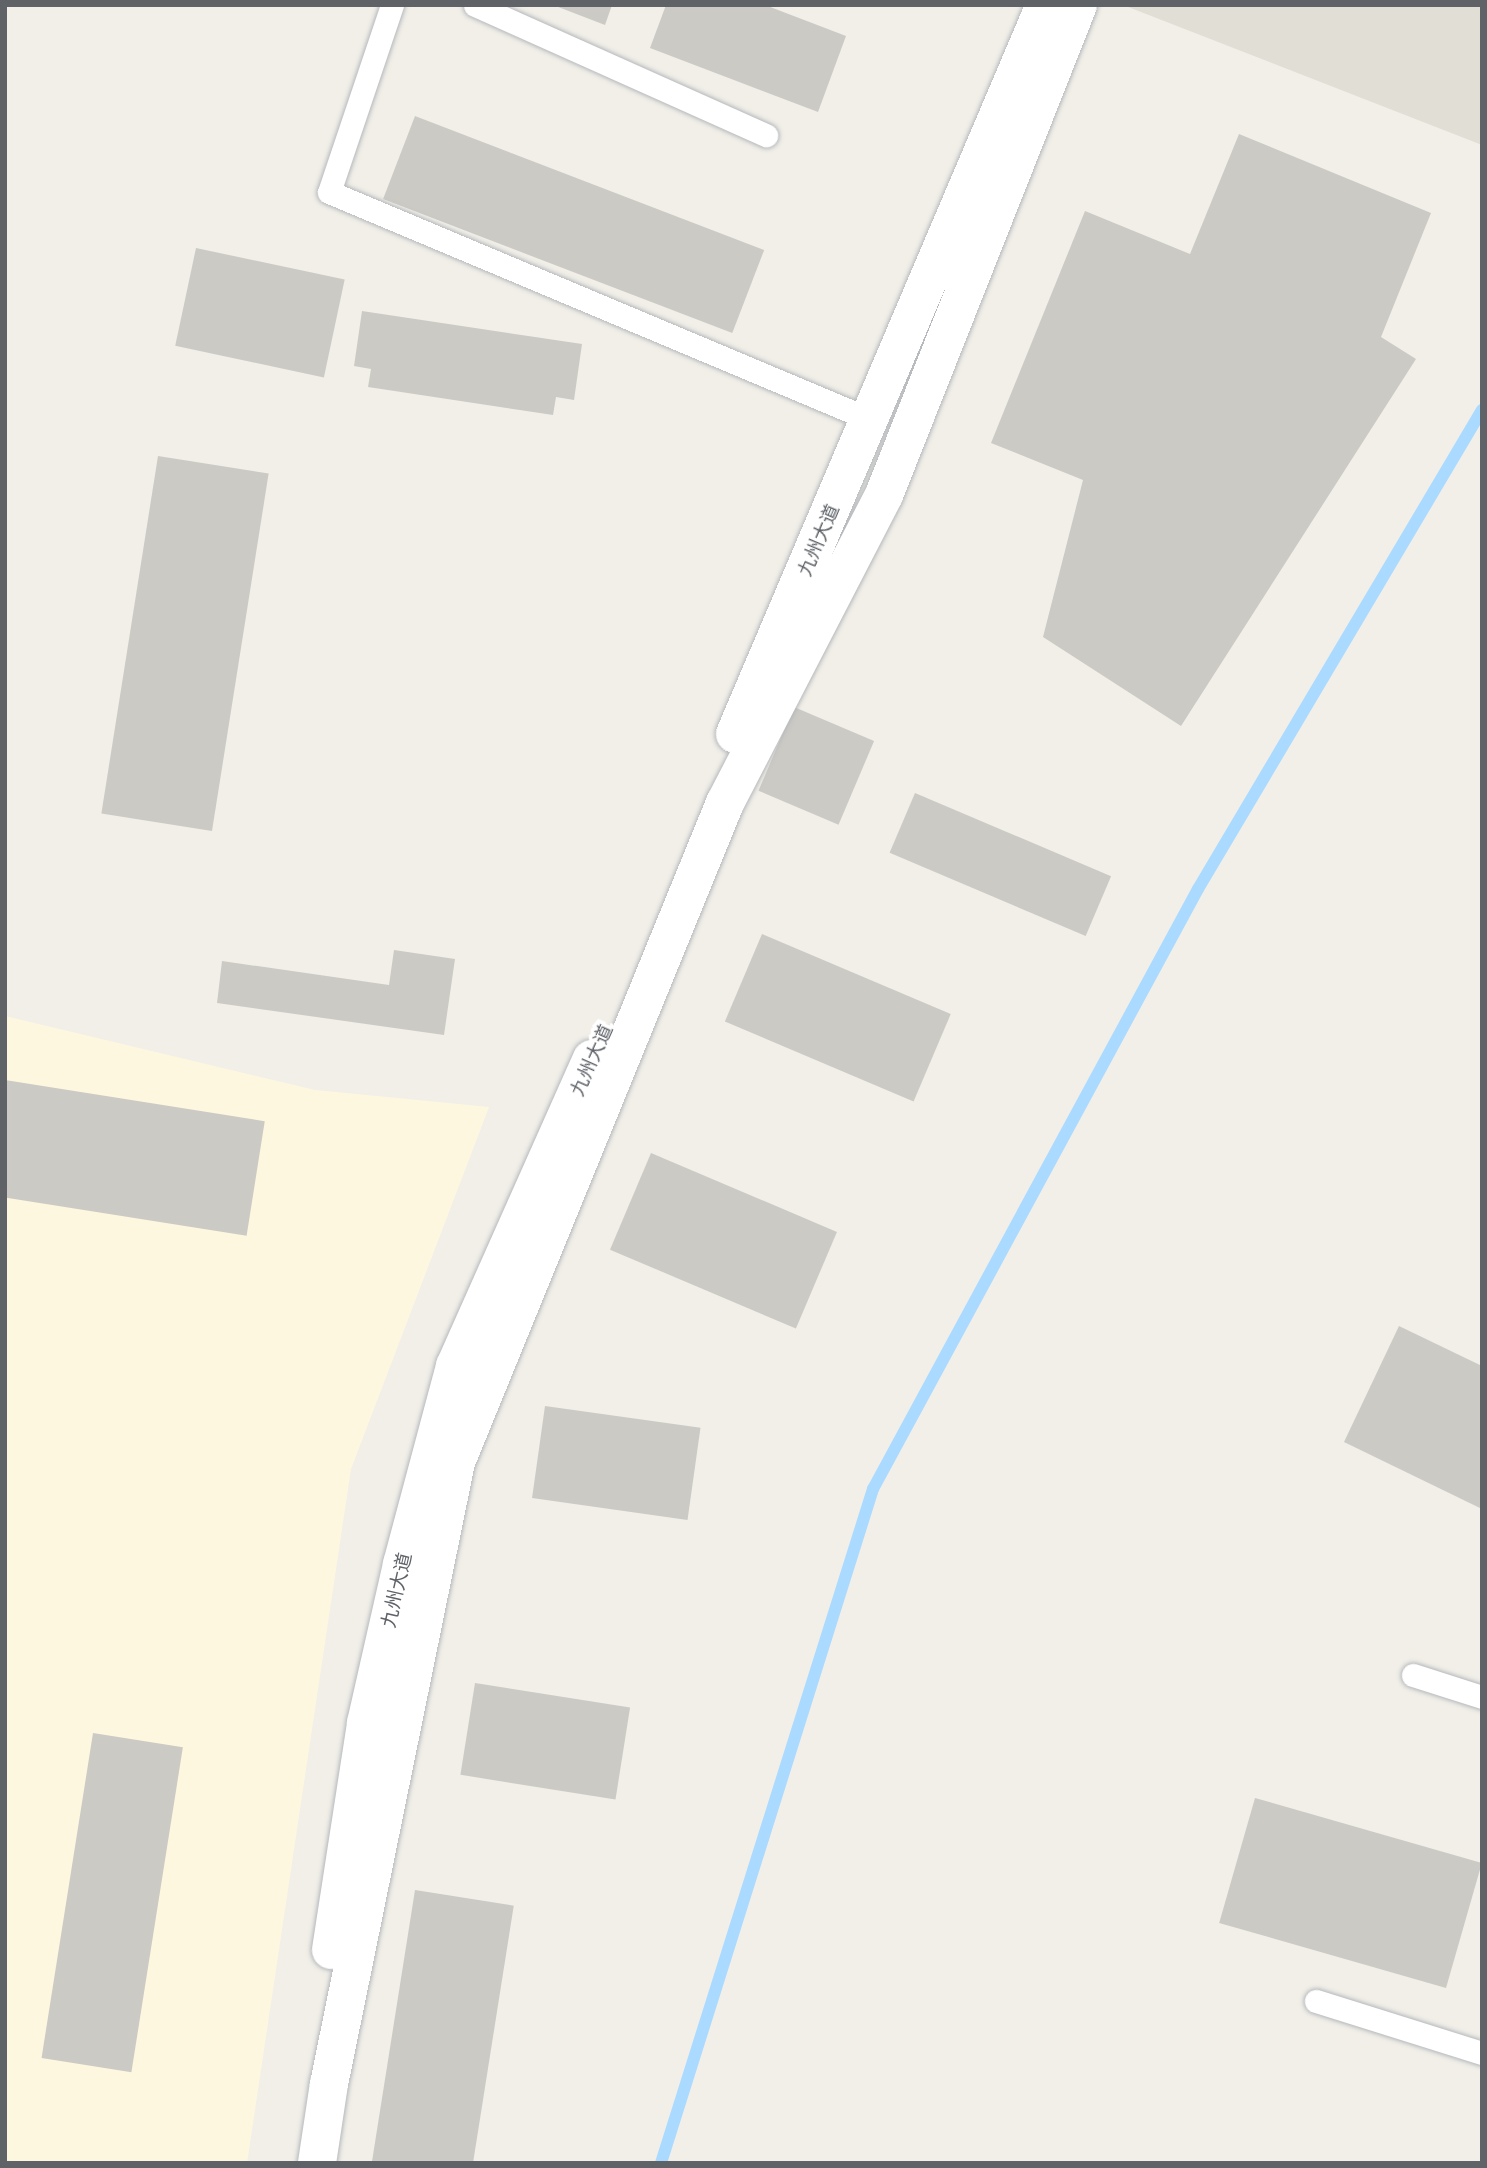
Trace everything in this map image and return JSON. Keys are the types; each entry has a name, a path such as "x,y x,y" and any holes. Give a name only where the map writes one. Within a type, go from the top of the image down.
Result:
{"main road":[{"name":"九州大道","path":"298,2163 366,1723 402,1564 455,1366 706,802 1045,5"},
{"path":"317,2163 329,2084 456,1462 725,803 884,495 1078,5"}],"lane":[{"path":"392,5 329,192 869,419"},
{"path":"475,5 766,135"},
{"path":"1413,1675 1482,1697"},
{"path":"1316,2001 1482,2053"}],"shaded area":[{"path":"1123,5 1482,5 1482,145"},
{"path":"5,1016 315,1090 489,1107 351,1469 247,2163 5,2163"}],"building":[{"path":"553,5 612,5 605,25"},
{"path":"666,5 765,5 846,36 818,112 650,48"},
{"path":"415,116 764,250 732,333 383,199"},
{"path":"1239,134 1431,213 1381,337 1416,359 1181,726 1043,637 1083,480 991,443 1085,211 1190,254"},
{"path":"196,248 345,280 324,377 175,346"},
{"path":"362,311 582,344 574,400 556,397 553,415 368,387 371,369 354,366"},
{"path":"158,456 269,474 212,831 101,814"},
{"path":"794,707 874,741 839,825 758,791"},
{"path":"915,793 1111,876 1086,936 890,853"},
{"path":"762,934 951,1014 914,1102 725,1021"},
{"path":"394,950 455,959 444,1035 217,1003 222,961 389,985"},
{"path":"5,1080 265,1121 247,1236 5,1197"},
{"path":"651,1153 837,1232 796,1329 610,1250"},
{"path":"1399,1326 1482,1366 1482,1509 1344,1442"},
{"path":"545,1406 700,1428 688,1520 532,1498"},
{"path":"475,1683 630,1708 616,1799 460,1775"},
{"path":"93,1733 183,1747 131,2072 42,2058"},
{"path":"1255,1798 1482,1863 1446,1988 1219,1923"},
{"path":"415,1890 514,1906 473,2163 372,2163"}],"waterway":[{"path":"661,2163 873,1489 1198,889 1482,410"}]}
